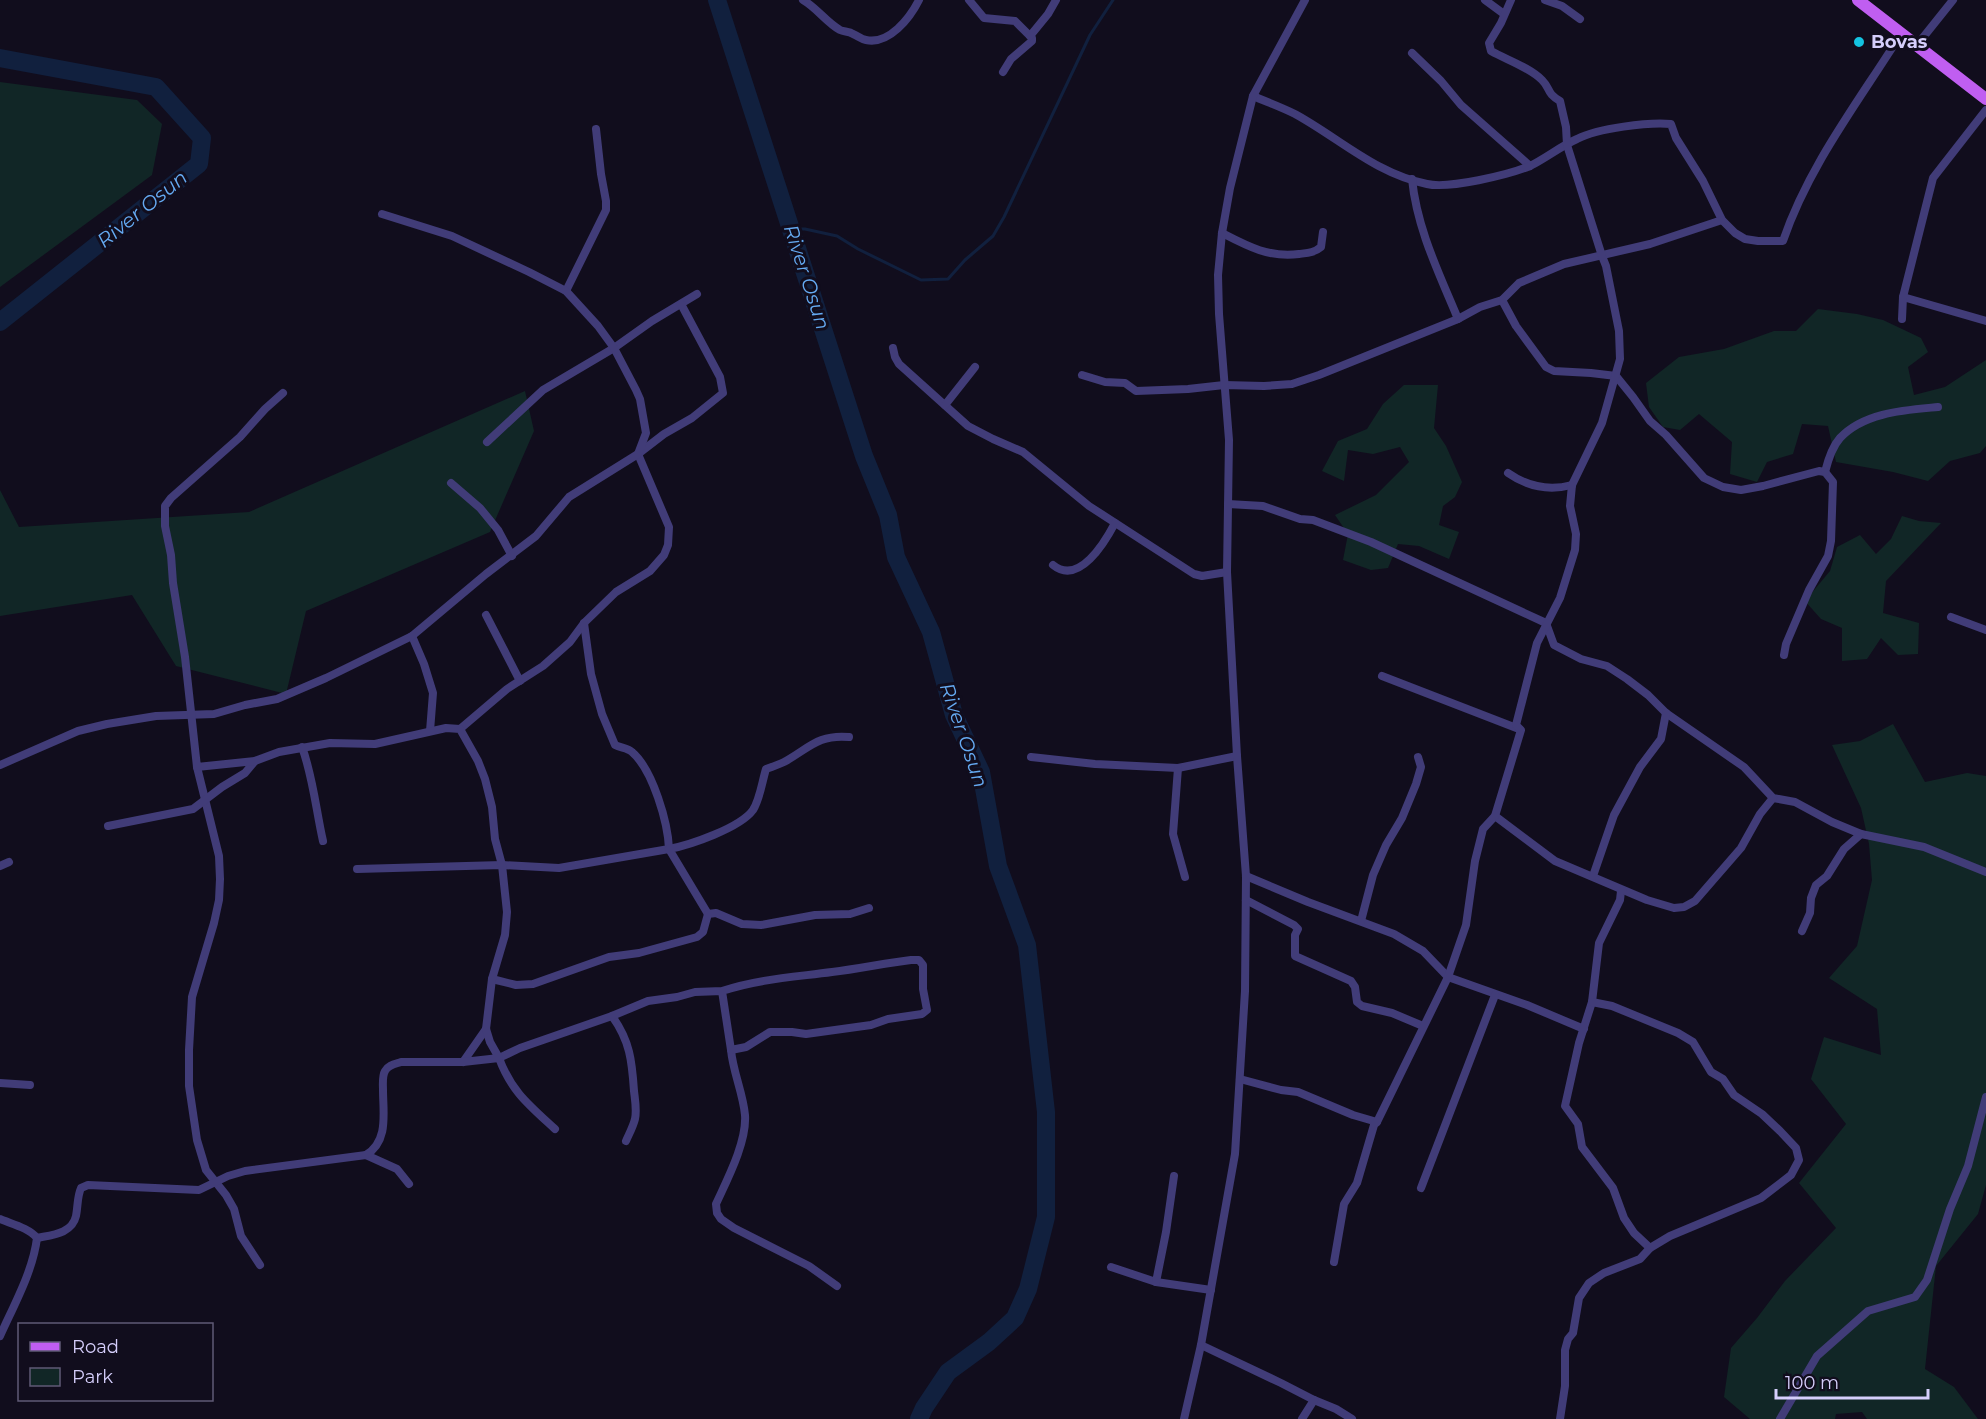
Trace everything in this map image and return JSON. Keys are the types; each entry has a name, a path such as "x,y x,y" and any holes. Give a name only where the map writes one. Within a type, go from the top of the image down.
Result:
{"main road":[{"path":"1858,0 1986,99"}],"street":[{"path":"803,0 815,7 824,18 839,29 852,32 862,40 875,41 888,38 914,10 919,0"},
{"path":"969,0 984,18 1015,21 1032,38 1032,41 1011,60 1003,72"},
{"path":"1030,36 1056,0"},
{"path":"1184,1419 1201,1345 1235,1154 1245,991 1246,876 1227,572 1229,440 1218,275 1230,188 1253,96 1305,0"},
{"path":"1485,0 1504,14"},
{"path":"1511,0 1489,47 1491,51 1536,75 1544,82 1550,95 1560,101 1567,145 1606,266 1619,331 1620,359 1602,423 1572,485 1570,506 1576,534 1575,550 1560,598 1537,643 1518,714 1516,725 1521,730"},
{"path":"1545,0 1562,6 1580,20"},
{"path":"1917,45 1953,0"},
{"path":"1253,96 1294,114 1374,164 1428,184 1453,186 1530,166 1578,138 1612,129 1660,123 1671,124 1676,138 1703,181 1722,220 1745,239 1783,241 1790,221 1822,155 1901,34"},
{"path":"1412,53 1461,105 1530,166"},
{"path":"1902,320 1903,297 1933,177 1986,110"},
{"path":"1566,128 1574,132 1578,138"},
{"path":"566,291 606,210 596,129"},
{"path":"1412,179 1420,224 1458,319"},
{"path":"197,767 255,761 302,747 330,743 375,744 446,728 460,729 507,690 543,666 570,642 584,623 616,592 650,571 664,555 668,545 669,527 638,454 645,433 640,399 614,348 598,326 566,291 452,236 381,214"},
{"path":"1082,375 1105,382 1125,383 1136,391 1224,385 1292,384 1502,300 1519,283 1538,274 1575,261 1650,244 1722,220"},
{"path":"1222,233 1258,251 1274,255 1296,255 1312,252 1321,247 1323,232"},
{"path":"487,442 543,390 698,294"},
{"path":"1903,297 1986,321"},
{"path":"1502,300 1522,335 1546,367 1554,371 1616,376 1650,422 1666,435 1704,478 1723,487 1741,490 1819,471 1825,472 1833,482 1831,541 1828,556 1809,590 1786,644 1784,656"},
{"path":"0,765 87,729 156,716 214,714 278,699 412,636 486,574 536,536 569,497 692,418 723,393 720,377 681,304"},
{"path":"893,348 899,364 968,426 1023,452 1089,506 1194,574 1202,576 1227,572"},
{"path":"945,405 975,367"},
{"path":"260,1265 241,1236 234,1209 206,1170 201,1156 189,1086 192,997 214,923 219,900 220,879 219,856 197,767 171,555 165,526 165,506 283,393"},
{"path":"1825,472 1829,457 1839,440 1852,427 1869,419 1938,407"},
{"path":"1509,473 1529,485 1560,488 1572,485"},
{"path":"451,483 480,508 498,530 512,556"},
{"path":"1228,504 1263,506 1300,519 1313,520 1371,542 1546,623 1554,645 1581,659 1607,666 1648,695 1666,713 1744,767 1773,798 1795,802 1832,822 1861,834 1924,847 1986,872"},
{"path":"1053,565 1058,569 1067,570 1085,564 1107,538 1115,523"},
{"path":"486,615 520,681"},
{"path":"1951,618 1986,630"},
{"path":"492,980 516,986 533,984 609,957 639,953 697,937 703,932 708,914 669,849 668,835 651,781 630,749 615,745 602,714 591,674 584,623"},
{"path":"412,636 433,693 430,731"},
{"path":"1382,676 1521,730"},
{"path":"1593,876 1614,815 1640,767 1661,739 1666,713"},
{"path":"460,729 478,761 492,807 495,839 502,866 507,922 492,980 486,1029 513,1088 555,1129"},
{"path":"1334,1262 1344,1204 1357,1183 1374,1125 1448,977 1466,925 1475,861 1483,830 1495,816 1521,730"},
{"path":"357,869 502,866 559,868 692,844 723,831 753,810 766,770 825,738 849,737"},
{"path":"302,747 309,765 315,809 323,842"},
{"path":"1031,757 1095,764 1178,768 1237,756"},
{"path":"1361,921 1373,875 1402,818 1416,784 1421,768 1418,757"},
{"path":"108,826 194,809 205,799 245,773 255,761"},
{"path":"1178,768 1173,834 1185,877"},
{"path":"1495,816 1555,861 1623,891 1674,908 1689,906 1741,848 1760,814 1773,798"},
{"path":"1802,931 1810,913 1811,898 1816,885 1827,876 1844,849 1861,834"},
{"path":"1246,876 1394,934 1423,951 1448,977 1527,1005 1584,1029"},
{"path":"1623,891 1621,891 1620,900 1599,943 1592,1002 1574,1061 1565,1106 1578,1124 1582,1147 1613,1188 1624,1218 1634,1233 1650,1248"},
{"path":"1246,900 1294,925 1298,929 1295,935 1295,956 1351,981 1357,1002 1362,1006 1392,1013 1424,1026"},
{"path":"708,914 717,913 742,924 760,925 821,914 850,914 869,908"},
{"path":"366,1155 379,1144 383,1133 385,1071 392,1065 401,1062 463,1062 499,1058 538,1041 648,1001 695,992 722,991 756,981 911,960 919,960 923,965 926,1012 888,1019 871,1026 807,1034 770,1032 746,1047 730,1050"},
{"path":"722,991 732,1067 745,1116 745,1126 716,1204 717,1213 721,1219 734,1228 809,1266 837,1287"},
{"path":"1421,1188 1495,995"},
{"path":"1560,1419 1565,1386 1565,1350 1568,1339 1573,1333 1579,1298 1589,1283 1604,1273 1640,1259 1650,1248 1670,1236 1761,1198 1791,1175 1799,1160 1796,1148 1780,1131 1762,1114 1734,1095 1723,1079 1711,1072 1693,1042 1678,1033 1612,1006 1592,1002"},
{"path":"612,1016 627,1042 633,1073 636,1113 626,1141"},
{"path":"463,1062 486,1029"},
{"path":"1240,1079 1298,1092 1377,1122"},
{"path":"0,1083 30,1085"},
{"path":"1780,1419 1817,1356 1869,1311 1915,1296 1927,1280 1950,1209 1968,1166 1986,1097"},
{"path":"37,1238 60,1233 71,1226 76,1218 81,1188 88,1185 199,1190 228,1176 245,1171 366,1155 397,1169 409,1184"},
{"path":"1156,1282 1166,1232 1173,1176"},
{"path":"0,1219 32,1232 37,1238 36,1248 0,1336"},
{"path":"1111,1267 1156,1282 1211,1290"},
{"path":"1201,1345 1314,1401 1336,1409 1352,1419"},
{"path":"1302,1419 1314,1401"}],"green space":[{"path":"0,82 137,100 162,124 152,175 0,287"},
{"path":"1818,309 1883,320 1921,338 1928,352 1908,367 1914,395 1945,387 1986,360 1986,446 1980,453 1950,461 1928,481 1836,462 1828,426 1802,424 1793,454 1767,462 1757,482 1730,474 1732,442 1699,414 1680,430 1663,427 1649,407 1646,383 1679,357 1724,349 1774,331 1796,331"},
{"path":"1404,385 1438,385 1434,428 1446,446 1462,482 1455,497 1443,506 1439,525 1459,532 1449,559 1419,546 1398,544 1388,568 1371,570 1343,560 1348,534 1335,515 1376,495 1409,462 1400,447 1373,454 1348,450 1344,481 1322,471 1338,441 1367,429 1383,404"},
{"path":"525,391 534,431 490,532 306,611 286,694 176,666 132,595 0,616 0,490 19,527 249,512"},
{"path":"1902,516 1919,521 1941,523 1886,581 1883,613 1919,623 1918,654 1898,655 1881,638 1867,659 1842,661 1842,628 1821,619 1805,601 1830,571 1837,547 1860,535 1876,554 1891,539"},
{"path":"1893,724 1925,782 1967,773 1986,776 1986,1185 1978,1214 1936,1266 1925,1369 1954,1387 1978,1419 1867,1419 1862,1412 1836,1414 1835,1419 1750,1419 1724,1397 1731,1348 1785,1281 1836,1228 1799,1183 1846,1124 1811,1079 1824,1037 1881,1055 1877,1009 1829,978 1857,946 1872,880 1869,844 1861,808 1832,745 1860,741"}],"waterway":[{"name":"River Osun","path":"717,0 864,456 888,515 896,557 931,632 954,715 981,772 998,866 1027,945 1046,1112 1046,1217 1028,1289 1015,1318 989,1342 948,1372 919,1419"},
{"path":"791,229 805,229 837,236 921,280 948,279 965,260 993,236 1090,35 1113,0"},
{"name":"River Osun","path":"0,58 156,87 202,138 199,164 0,322"}],"place":[{"name":"Bovas","path":"1859,42"}]}
